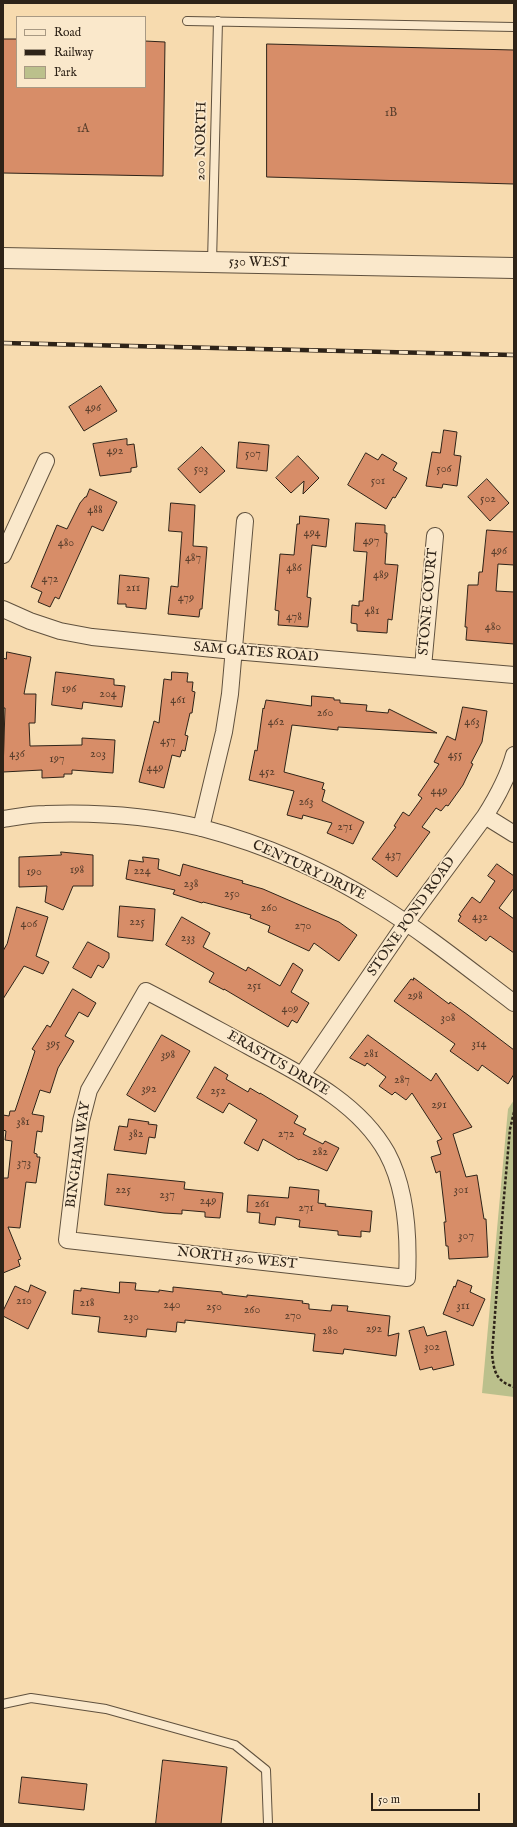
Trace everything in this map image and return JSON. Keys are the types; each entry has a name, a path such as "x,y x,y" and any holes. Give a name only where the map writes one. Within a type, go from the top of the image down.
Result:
{"street":[{"name":"530 WEST","path":"3,258 514,268"},
{"path":"3,555 46,461"},
{"path":"201,828 224,732 234,651 245,521"},
{"name":"STONE COURT","path":"423,667 435,536"},
{"name":"SAM GATES ROAD","path":"3,609 30,621 60,631 92,637 234,651 514,675"},
{"name":"STONE POND ROAD","path":"302,1075 406,923 485,816 496,799 511,766 514,755"},
{"name":"CENTURY DRIVE","path":"3,819 44,814 107,815 153,819 201,828 251,844 331,878 379,905 406,923 514,1003"},
{"path":"485,816 514,834"},
{"name":"ERASTUS DRIVE","path":"146,991 302,1075 332,1094 363,1121 387,1154 398,1184 406,1219 409,1248 407,1278"},
{"name":"BINGHAM WAY","path":"67,1240 81,1120 89,1090 146,991"},
{"name":"NORTH 360 WEST","path":"67,1240 407,1278"}],"lane":[{"path":"187,21 514,27"},
{"name":"200 NORTH","path":"212,262 218,21"},
{"path":"3,1704 31,1698 106,1709 235,1745 266,1770 268,1824"}],"path":[{"path":"514,1112 510,1129 501,1223 492,1354 497,1376 504,1384 514,1387"}],"green space":[{"path":"514,1100 514,1397 482,1393 508,1109"}],"building":[{"path":"3,39 16,39 16,88 146,88 146,41 165,42 163,176 3,173"},
{"path":"267,44 514,50 514,184 267,177"},
{"path":"101,386 117,411 84,431 69,407"},
{"path":"444,430 457,432 454,455 461,456 457,486 443,484 442,488 426,486 432,452 440,453"},
{"path":"127,439 127,445 134,444 137,467 131,468 131,472 100,476 93,444"},
{"path":"239,442 269,445 267,471 237,468"},
{"path":"202,447 225,471 200,493 178,469"},
{"path":"366,453 378,460 382,454 397,463 393,470 407,478 395,498 393,497 386,509 348,485"},
{"path":"298,456 319,478 303,494 304,481 291,493 276,478"},
{"path":"487,479 509,503 490,521 468,497"},
{"path":"90,489 117,502 103,531 92,526 59,599 55,597 50,607 38,602 42,592 31,587 57,525 67,529 80,503 86,497"},
{"path":"171,503 195,505 193,546 207,547 202,609 200,609 199,617 168,614 171,586 178,587 182,532 169,531"},
{"path":"300,516 329,519 326,547 312,545 307,597 311,598 308,627 278,625 279,611 275,610 280,554 294,555 297,524 299,524"},
{"path":"356,523 385,525 385,533 387,533 385,564 398,565 392,620 388,619 387,633 357,631 357,624 351,623 352,605 359,606 359,601 363,601 367,552 354,551"},
{"path":"487,530 514,532 514,565 498,564 496,591 514,592 514,644 466,640 467,627 465,627 468,585 478,585 479,572 482,572"},
{"path":"120,575 149,578 146,609 126,607 126,604 118,604"},
{"path":"7,652 31,657 24,694 36,694 35,723 29,723 30,746 82,745 82,738 115,740 113,773 72,770 72,774 64,774 64,777 42,778 42,770 3,772 5,708 3,708 3,658 6,659"},
{"path":"56,672 114,679 114,685 125,686 122,707 83,702 82,709 52,705"},
{"path":"172,672 188,673 187,682 193,682 192,691 195,692 192,713 190,713 185,735 188,736 185,751 182,750 180,757 172,755 164,788 139,782 154,721 159,723 164,679 171,680"},
{"path":"312,696 334,698 334,700 340,700 340,703 367,705 366,711 388,713 389,709 437,733 338,727 338,730 292,725 284,772 324,783 322,789 325,790 322,801 364,822 353,844 327,833 332,823 303,815 302,819 287,815 294,791 249,780 255,750 257,751 263,708 264,709 266,700 311,706"},
{"path":"463,707 487,711 482,742 471,763 473,764 463,785 448,806 446,805 441,811 436,808 422,827 430,832 397,877 372,859 396,827 394,826 403,812 409,816 422,798 418,795 439,764 434,762 447,736 455,740"},
{"path":"61,852 93,855 93,886 73,886 63,910 45,902 47,886 19,887 19,857 61,855"},
{"path":"143,857 159,859 158,869 180,876 183,864 243,881 242,883 263,889 339,922 357,935 339,961 314,943 309,951 268,932 270,926 250,918 251,915 173,894 175,890 126,879 129,860 143,862"},
{"path":"497,864 514,876 514,888 499,908 514,919 514,953 490,936 486,941 458,921 461,916 459,915 472,897 480,903 495,881 488,876"},
{"path":"120,906 155,909 153,941 118,937"},
{"path":"17,907 48,917 36,956 49,962 43,974 24,966 3,999 3,951 7,944"},
{"path":"182,917 210,933 203,947 246,971 248,967 280,986 293,963 303,970 291,992 309,1003 297,1023 292,1020 288,1027 224,989 209,982 214,973 166,945"},
{"path":"88,942 109,953 109,958 103,968 98,965 91,978 73,968"},
{"path":"414,978 449,1004 450,1002 514,1050 514,1074 508,1084 482,1065 478,1071 450,1051 455,1044 394,1001 411,979 413,980"},
{"path":"73,989 96,1003 88,1017 79,1012 65,1036 74,1041 58,1068 50,1093 40,1090 32,1114 44,1116 42,1132 37,1131 34,1153 37,1154 37,1157 40,1157 36,1183 26,1182 20,1228 8,1227 21,1259 18,1260 20,1266 3,1273 3,1178 8,1178 12,1141 5,1140 6,1131 3,1130 3,1115 9,1116 10,1111 15,1111 35,1051 32,1049 47,1025 50,1027"},
{"path":"162,1035 190,1051 155,1112 127,1095"},
{"path":"368,1035 431,1081 436,1073 472,1127 453,1134 466,1177 477,1175 484,1219 486,1219 488,1257 449,1259 448,1246 446,1246 444,1222 446,1222 440,1171 436,1173 431,1157 441,1154 437,1141 442,1139 412,1093 406,1100 395,1092 392,1095 379,1086 386,1077 367,1063 365,1066 350,1058"},
{"path":"215,1067 228,1075 226,1079 248,1092 250,1088 298,1116 294,1123 306,1129 303,1134 323,1144 325,1141 339,1148 327,1171 300,1159 299,1160 263,1139 258,1151 244,1143 257,1120 229,1103 223,1113 197,1098"},
{"path":"129,1119 149,1122 148,1124 157,1125 155,1138 149,1137 146,1154 114,1150 119,1126 127,1127"},
{"path":"108,1174 185,1182 184,1189 223,1193 220,1218 205,1217 205,1212 182,1210 182,1214 164,1213 105,1205"},
{"path":"290,1187 319,1190 318,1203 326,1204 325,1206 372,1211 370,1232 361,1231 361,1237 338,1235 338,1231 299,1227 300,1220 276,1217 275,1225 259,1223 260,1213 247,1212 248,1195 288,1198"},
{"path":"458,1280 472,1286 470,1292 485,1299 473,1326 443,1314 454,1286 455,1287"},
{"path":"120,1282 136,1283 135,1290 159,1292 159,1290 173,1292 173,1287 222,1292 222,1294 247,1297 247,1295 303,1301 302,1303 309,1304 309,1309 331,1311 332,1305 348,1306 347,1311 390,1316 388,1336 399,1333 396,1356 344,1349 343,1354 313,1351 315,1334 185,1320 185,1323 177,1322 176,1332 147,1329 146,1337 98,1332 100,1317 72,1314 74,1290 81,1291 81,1288 119,1293"},
{"path":"31,1285 46,1292 28,1329 3,1316 3,1311 15,1286 28,1292"},
{"path":"424,1327 427,1336 446,1331 454,1365 433,1370 432,1367 420,1370 409,1331"},
{"path":"163,1760 227,1767 221,1824 156,1824"},
{"path":"22,1777 87,1784 84,1810 19,1803"}],"railway":[{"path":"3,343 514,355"}]}
